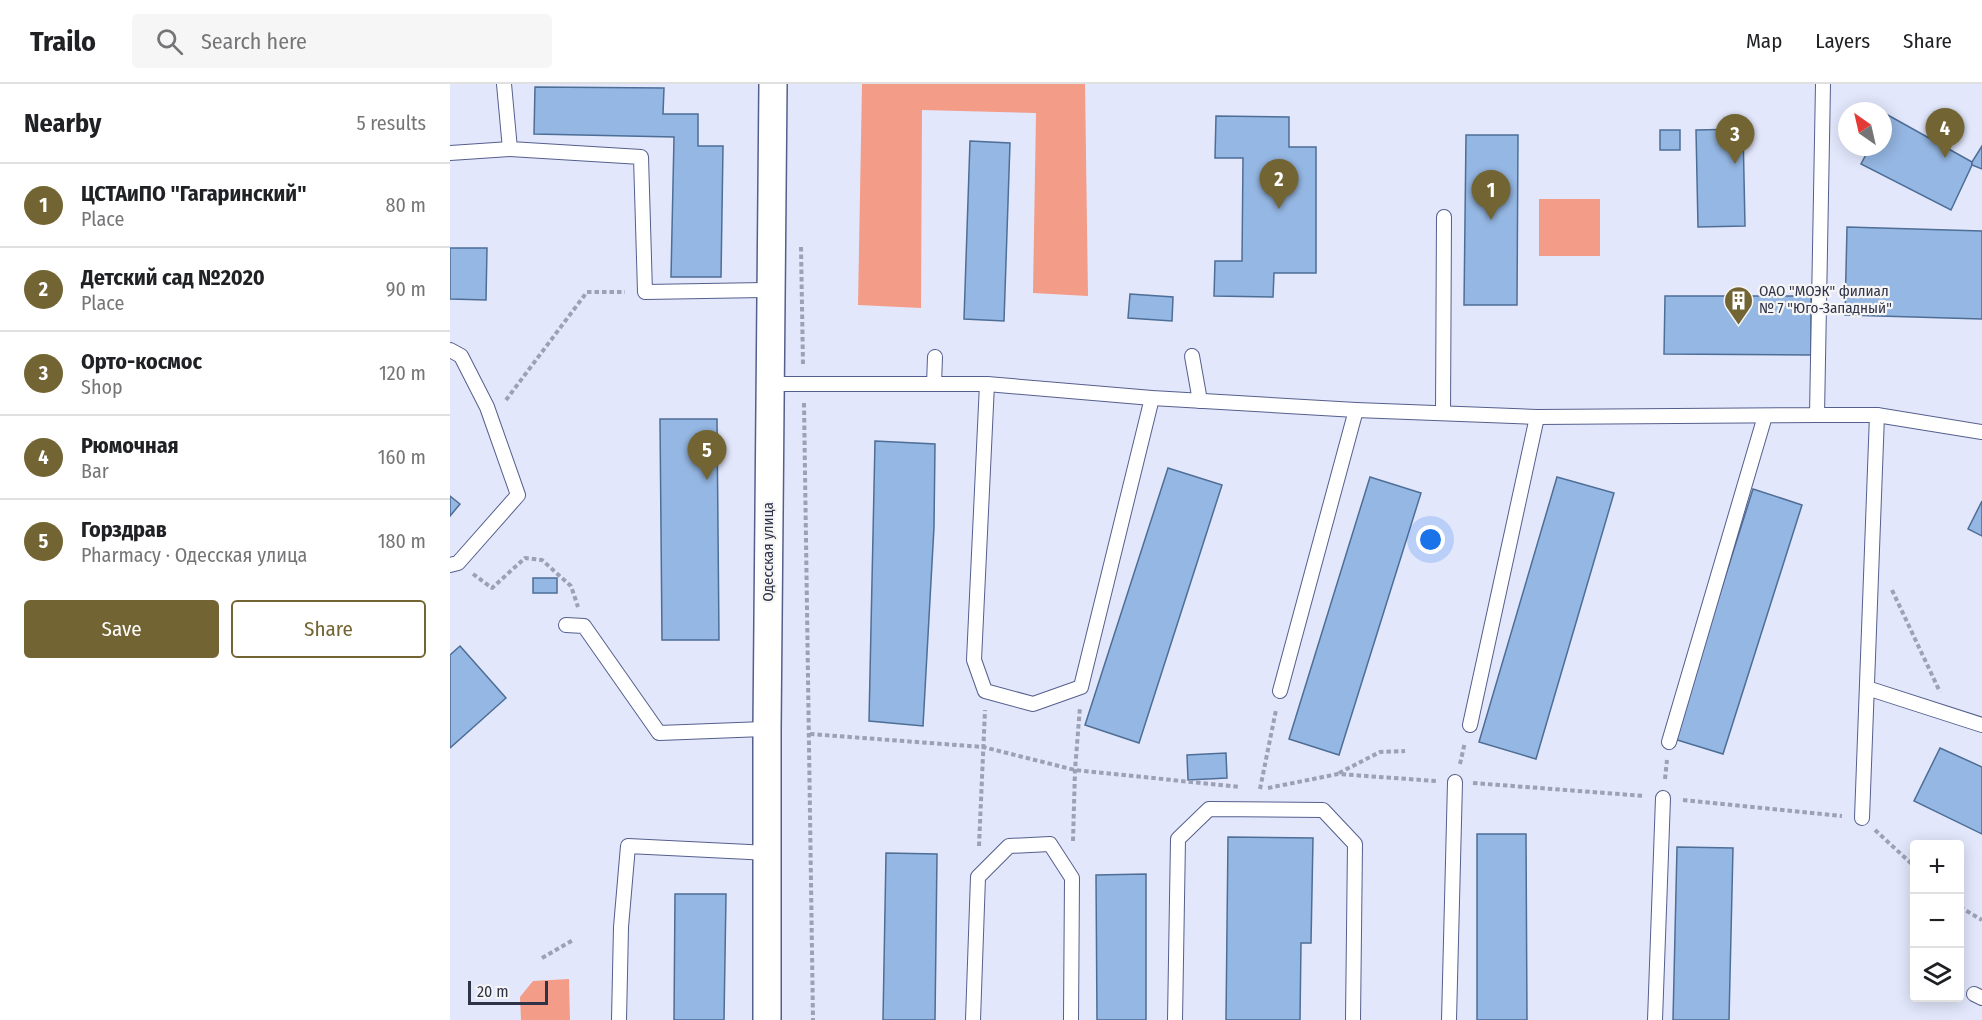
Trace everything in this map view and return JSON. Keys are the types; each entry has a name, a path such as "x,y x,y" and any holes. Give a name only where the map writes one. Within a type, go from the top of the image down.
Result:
{"street":[{"name":"Одесская улица","path":"767,1020 767,729 773,84"}],"lane":[{"path":"504,84 510,149"},
{"path":"1817,415 1823,84"},
{"path":"450,153 510,149 641,157 645,292 770,290"},
{"path":"1443,413 1444,217"},
{"path":"450,350 461,356 487,407 518,495 454,564"},
{"path":"1192,356 1200,401"},
{"path":"934,384 935,357"},
{"path":"770,384 987,384 1200,401 1537,417 1877,416 1982,432"},
{"path":"987,384 974,660 985,692 1033,704 1081,687 1152,398"},
{"path":"1280,691 1356,410"},
{"path":"1669,742 1765,416"},
{"path":"1862,818 1877,416"},
{"path":"1470,725 1537,417"},
{"path":"566,625 584,626 659,733 767,729"},
{"path":"1867,688 1982,725"},
{"path":"1449,1020 1455,782"},
{"path":"1655,1020 1664,798"},
{"path":"1175,1020 1178,839 1209,809 1323,810 1355,844 1353,1020"},
{"path":"973,1020 978,877 1009,846 1050,844 1072,878 1071,1020"},
{"path":"619,1020 621,927 628,846 767,853"}],"path":[{"path":"801,240 813,1020"},
{"path":"487,407 504,403 587,292 645,292"},
{"path":"1872,549 1951,715"},
{"path":"454,564 492,588 525,558 542,560 571,586 584,626"},
{"path":"1072,878 1075,770 1081,687"},
{"path":"1260,789 1280,691"},
{"path":"978,877 985,692"},
{"path":"1455,782 1470,725"},
{"path":"810,735 983,747 1075,770 1260,789 1338,774 1664,798 1862,818 1910,862"},
{"path":"1664,798 1669,742"},
{"path":"1338,774 1380,752 1405,752"},
{"path":"1964,910 1982,920"},
{"path":"542,958 573,940"}],"shaded area":[{"path":"862,84 1085,84 1088,296 1033,293 1036,113 922,110 921,308 858,305"},
{"path":"1539,199 1600,199 1600,256 1539,256"},
{"path":"569,979 570,1020 521,1020 520,997 533,981"}],"building":[{"path":"535,87 664,88 663,114 698,114 698,146 723,146 721,277 671,277 674,137 534,134"},
{"path":"1216,116 1289,117 1289,147 1316,147 1316,273 1274,273 1273,297 1214,296 1215,261 1242,261 1243,158 1215,158"},
{"path":"1892,117 1972,162 1951,210 1861,164 1865,156 1892,156"},
{"path":"1743,129 1745,226 1698,227 1696,130"},
{"path":"1660,130 1680,130 1680,150 1660,150"},
{"path":"1466,135 1518,135 1517,305 1464,305"},
{"path":"970,141 1010,143 1004,321 964,319"},
{"path":"1982,146 1982,169 1972,165 1972,162"},
{"path":"1847,227 1982,231 1982,319 1845,315"},
{"path":"450,248 487,248 486,300 450,299"},
{"path":"1130,294 1173,297 1172,321 1128,318"},
{"name":"ОАО \"МОЭК\" филиал № 7 \"Юго-Западный\"","path":"1665,296 1811,296 1811,355 1664,354"},
{"path":"660,419 717,419 719,640 662,640"},
{"path":"875,441 935,444 934,527 923,726 869,721"},
{"path":"1168,468 1222,485 1139,743 1085,725"},
{"path":"1370,477 1421,493 1339,755 1289,739"},
{"path":"1557,477 1614,493 1536,759 1479,742"},
{"path":"1753,489 1802,505 1723,754 1674,739"},
{"path":"450,496 460,504 450,516"},
{"path":"1982,501 1982,536 1968,529"},
{"path":"533,578 557,578 557,593 533,593"},
{"path":"460,646 506,698 450,748 450,655"},
{"path":"1940,748 1982,767 1982,834 1914,801"},
{"path":"1226,753 1227,778 1188,780 1187,755"},
{"path":"1477,834 1526,834 1527,1020 1477,1020"},
{"path":"1228,837 1313,838 1311,943 1301,943 1300,1020 1226,1020"},
{"path":"1677,847 1733,848 1729,1020 1673,1020"},
{"path":"886,853 937,854 935,1020 883,1020"},
{"path":"1146,874 1146,1020 1097,1020 1096,875"},
{"path":"675,894 726,894 724,1020 674,1020"}],"place":[{"name":"Рюмочная","path":"1945,158"},
{"name":"Орто-космос","path":"1735,164"},
{"name":"Детский сад №2020","path":"1279,209"},
{"name":"ЦСТАиПО \"Гагаринский\"","path":"1491,220"},
{"name":"ОАО \"МОЭК\" филиал № 7 \"Юго-Западный\"","path":"1738,326"},
{"name":"Горздрав","path":"707,480"}]}
